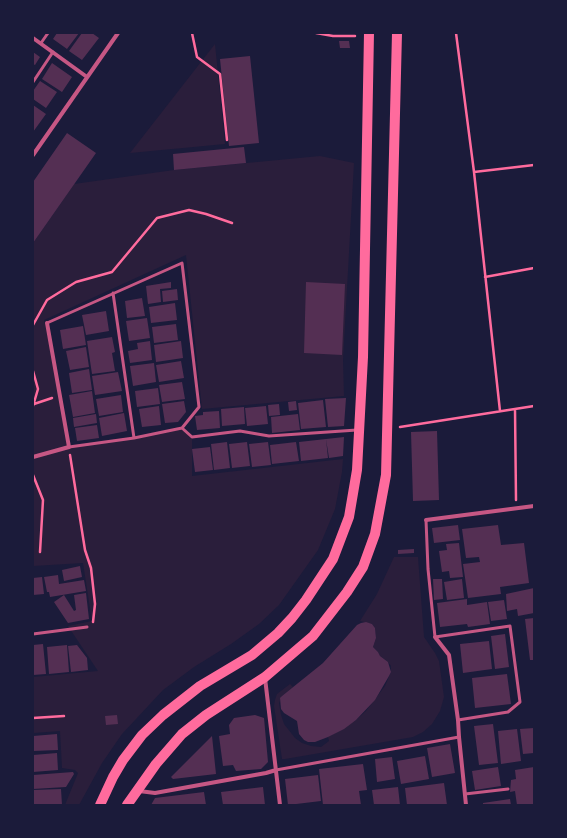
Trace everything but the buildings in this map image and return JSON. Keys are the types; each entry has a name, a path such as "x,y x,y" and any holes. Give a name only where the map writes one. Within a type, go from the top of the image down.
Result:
{"main road":[{"path":"100,805 123,760 142,735 163,715 200,686 252,655 278,633 306,600 333,559 349,517 357,470 363,357 369,33"},
{"path":"127,805 156,764 182,734 206,715 265,677 313,636 347,592 363,567 375,534 384,482 388,429 397,33"}],"street":[{"path":"33,155 118,33"},
{"path":"33,38 87,77"},
{"path":"33,457 69,447 47,323"},
{"path":"426,520 534,506"},
{"path":"435,637 449,655 458,720 466,805"},
{"path":"265,677 280,805"},
{"path":"137,791 155,793 276,770"}],"lane":[{"path":"40,43 48,33"},
{"path":"33,82 53,52"},
{"path":"47,323 182,263 198,407 182,428 134,438 69,447"},
{"path":"113,293 134,438"},
{"path":"182,428 192,437 240,431 269,436 359,430"},
{"path":"426,520 428,569 435,637 510,626 520,702 508,712 458,720"},
{"path":"33,634 87,627"},
{"path":"276,770 459,737"},
{"path":"465,794 508,790"}],"path":[{"path":"192,33 197,58 220,74 227,140"},
{"path":"316,33 333,36 356,36"},
{"path":"456,33 474,172 500,411"},
{"path":"474,172 534,165"},
{"path":"33,325 47,300 76,282 112,272 157,218 189,210 232,223"},
{"path":"485,277 534,268"},
{"path":"33,371 38,389 33,405"},
{"path":"33,405 60,395"},
{"path":"388,429 534,406"},
{"path":"514,409 516,508"},
{"path":"69,447 85,550 91,568 95,604 93,626 87,627"},
{"path":"33,475 43,500 40,552"},
{"path":"33,718 64,716"}],"shaded area":[{"path":"215,44 225,144 130,153"},
{"path":"320,156 354,163 343,360 344,396 202,409 186,255 44,320 60,395 69,447 134,438 182,428 192,437 192,476 343,459 335,509 318,550 279,605 259,624 231,644 194,667 163,690 122,734 102,763 79,805 65,805 78,773 75,770 62,768 60,731 33,733 33,677 98,671 68,626 92,621 83,563 33,566 33,243 74,184 174,170"},
{"path":"394,557 418,557 424,637 439,661 444,697 440,711 432,724 423,732 413,737 282,759 274,706 277,694 290,684 293,687 282,696 279,703 284,724 295,738 302,743 321,747 329,741 328,737 356,720 366,711 385,686 391,672 391,666 373,647 376,638 375,628 372,624 360,621 377,594"}]}
